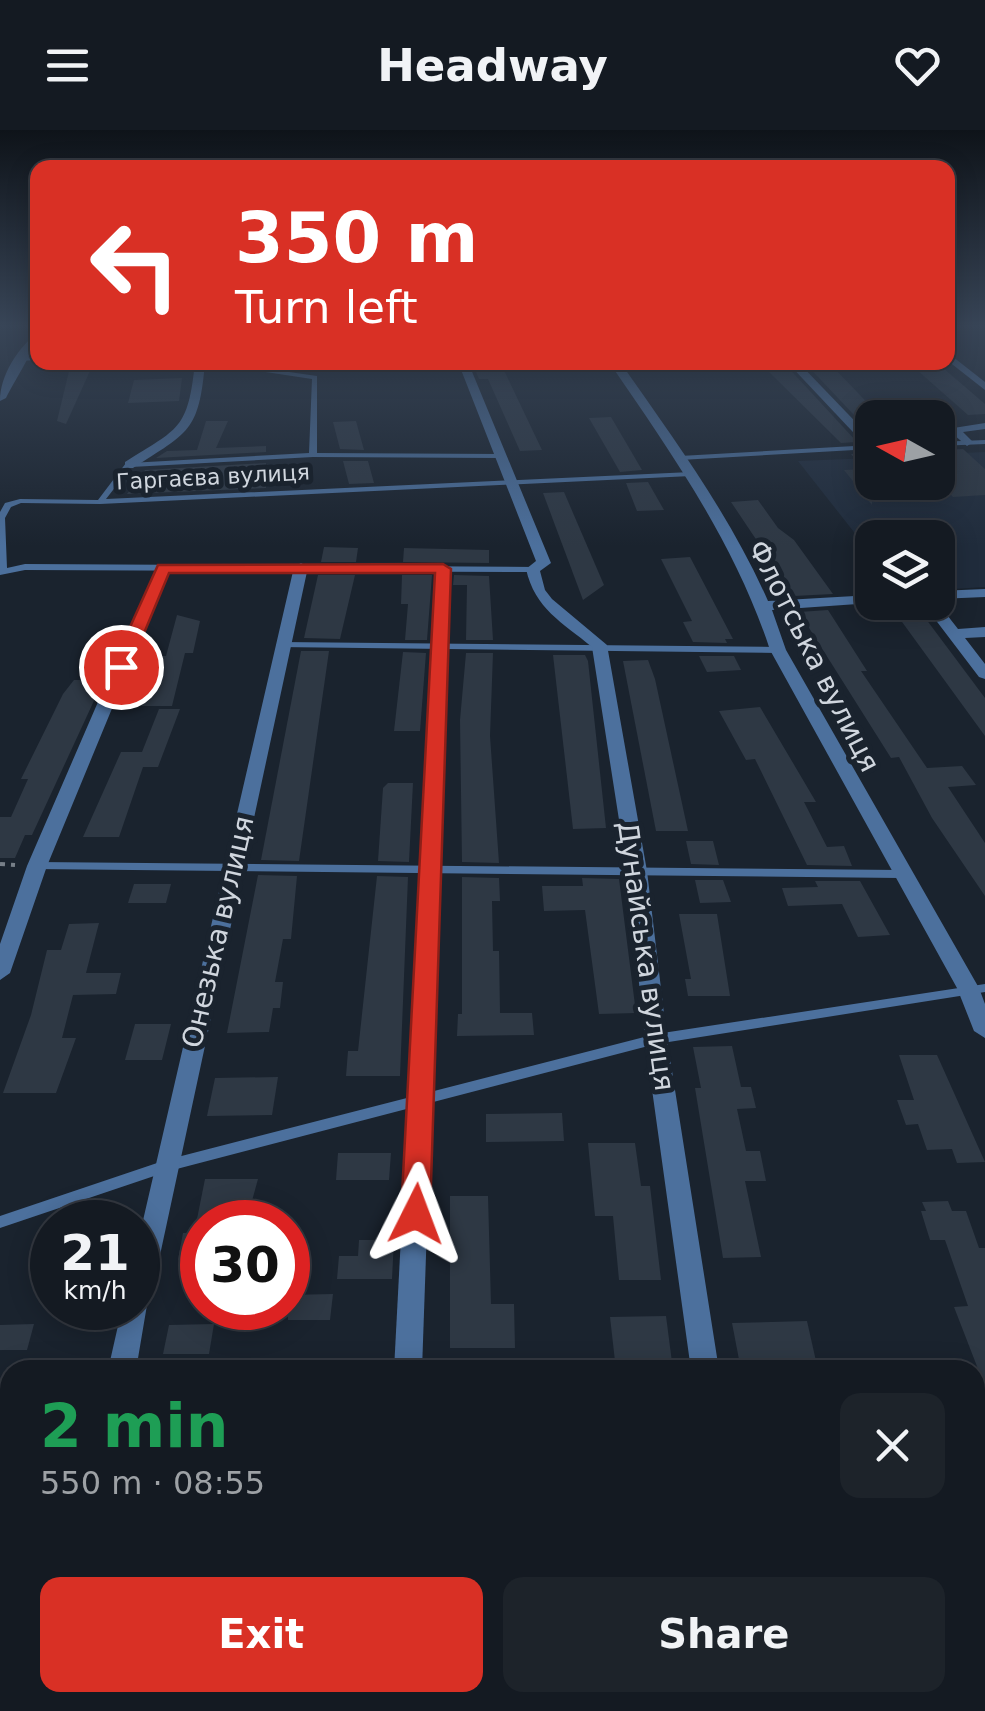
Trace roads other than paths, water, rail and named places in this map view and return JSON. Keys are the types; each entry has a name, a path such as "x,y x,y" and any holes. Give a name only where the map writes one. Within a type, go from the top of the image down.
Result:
{"street":[{"name":"Гаргаєва вулиця","path":"129,465 184,432 196,411 197,398"},
{"path":"477,398 544,563 533,570 538,591 599,645"},
{"name":"Флотська вулиця","path":"639,398 691,474 765,606 778,650 900,874 976,988 985,1031"},
{"path":"826,398 855,428"},
{"path":"967,442 953,429 985,426"},
{"name":"Онезька вулиця","path":"159,1200 301,567"},
{"path":"0,974 37,866 163,568"},
{"path":"408,1360 433,868 443,569"},
{"path":"955,594 985,593"},
{"path":"765,606 855,600"},
{"path":"942,620 985,674"},
{"path":"952,634 985,632"},
{"name":"Дунайська вулиця","path":"599,645 637,871 656,1038 704,1360"},
{"path":"124,1360 130,1330"}],"lane":[{"name":"Гаргаєва вулиця","path":"313,455 314,398"},
{"path":"955,443 985,442"},
{"path":"680,458 855,447"},
{"path":"129,465 313,455 501,456"},
{"name":"Гаргаєва вулиця","path":"100,502 129,465"},
{"name":"Гаргаєва вулиця","path":"100,502 691,474"},
{"path":"100,502 20,501 8,505 1,518 2,571 301,567 533,570"},
{"path":"282,644 778,650"},
{"path":"37,866 900,874"},
{"path":"0,1222 166,1166 656,1038 976,988"}]}
